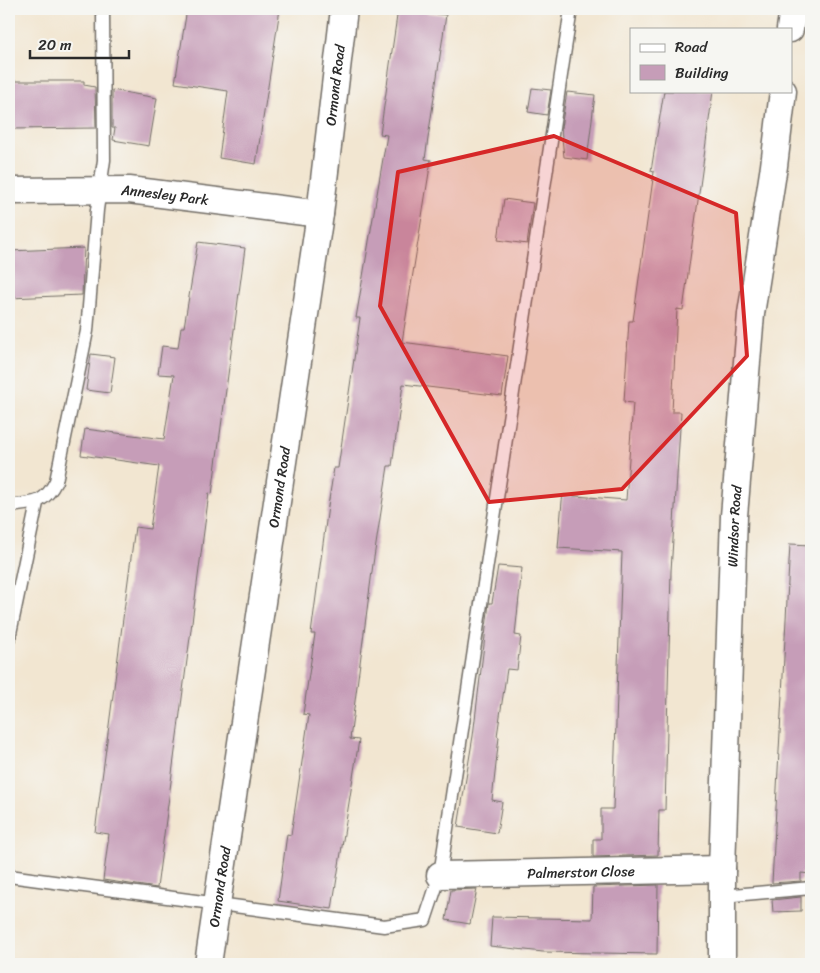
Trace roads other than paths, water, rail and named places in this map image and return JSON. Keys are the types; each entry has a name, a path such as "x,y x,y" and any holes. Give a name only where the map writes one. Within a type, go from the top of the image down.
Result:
{"street":[{"name":"Ormond Road","path":"208,964 320,214 344,9"},
{"path":"790,28 793,9"},
{"name":"Windsor Road","path":"722,964 722,869 734,516 751,314 774,166 783,92"},
{"name":"Annesley Park","path":"9,191 129,190 320,214"},
{"name":"Palmerston Close","path":"440,875 722,869"}],"lane":[{"path":"9,506 38,502 49,496 56,482 87,332 97,210 104,160 103,9"},
{"path":"9,876 217,906 384,926 425,920 440,875 572,9"},
{"path":"9,638 38,502"},
{"path":"722,896 811,888"}]}
